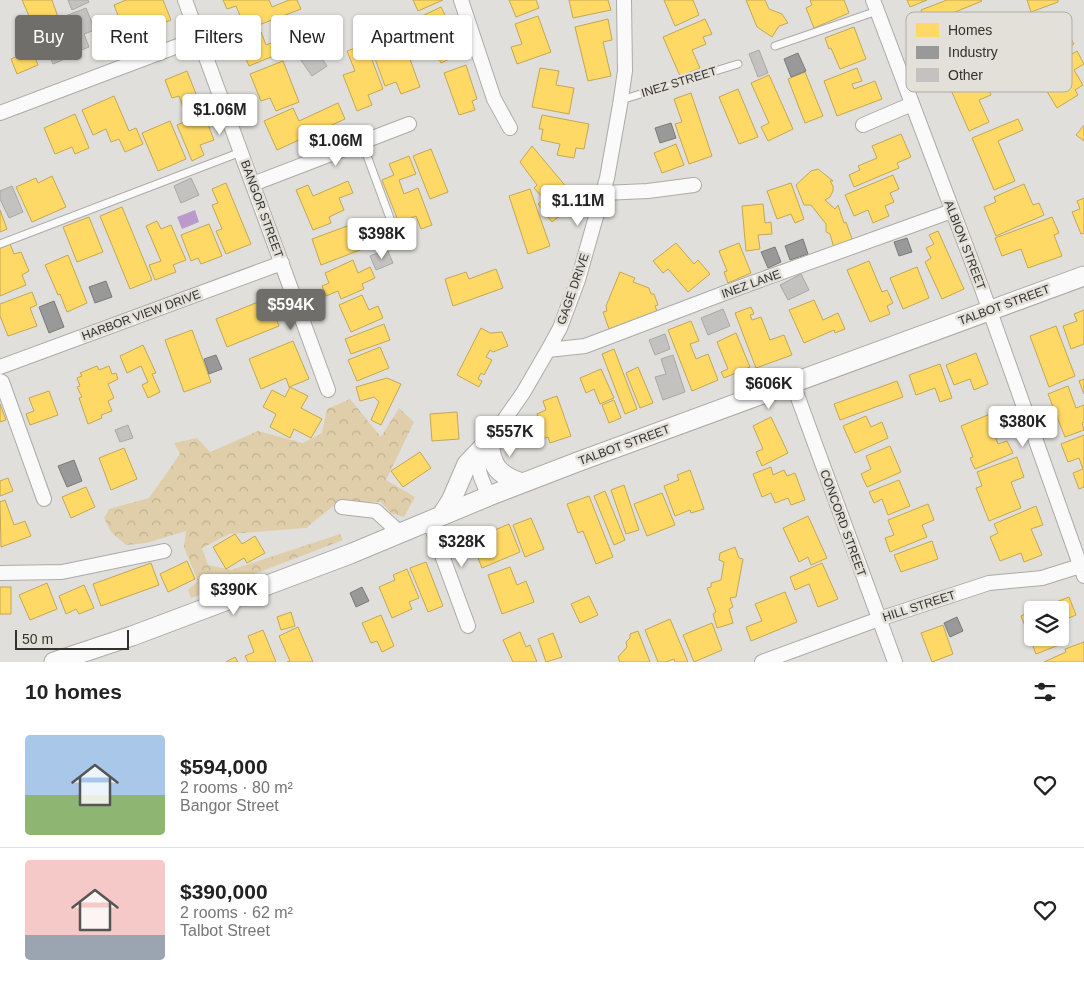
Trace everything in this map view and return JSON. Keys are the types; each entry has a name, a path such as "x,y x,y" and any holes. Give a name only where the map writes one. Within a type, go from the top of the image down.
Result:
{"main road":[{"name":"TALBOT STREET","path":"54,662 350,554 522,483 1084,276"},
{"path":"489,441 491,458 495,467 503,475 522,483"},
{"path":"436,518 451,501 467,464 489,441"}],"street":[{"name":"BANGOR STREET","path":"185,0 191,15"},
{"path":"461,0 494,99 510,128"},
{"name":"GAGE DRIVE","path":"489,496 479,472 478,462 481,453 523,393 560,328 578,280 603,193 625,71 624,0"},
{"name":"ALBION STREET","path":"875,6 906,88"},
{"path":"0,113 176,47"},
{"name":"BANGOR STREET","path":"207,60 328,390"},
{"name":"ALBION STREET","path":"907,92 989,310 1082,571"},
{"path":"863,125 912,104"},
{"path":"253,184 409,124"},
{"path":"603,193 694,186"},
{"name":"INEZ LANE","path":"548,350 585,346 738,288 952,211"},
{"name":"HARBOR VIEW DRIVE","path":"0,367 282,263"},
{"path":"0,380 44,499"},
{"name":"CONCORD STREET","path":"793,384 895,662"},
{"path":"342,508 376,510 400,533"},
{"path":"436,518 468,626"},
{"path":"0,573 62,572 164,551"},
{"name":"HILL STREET","path":"762,662 879,619 988,583 1042,578 1082,571"}],"lane":[{"path":"774,46 875,6"},
{"name":"INEZ STREET","path":"621,100 738,64"},
{"path":"362,142 398,240"},
{"path":"0,244 241,152"}],"green space":[{"path":"350,399 381,437 399,408 414,422 386,480 415,497 404,517 391,513 381,502 338,502 306,528 229,534 202,548 208,565 231,570 340,534 343,540 191,598 188,590 198,581 184,547 186,531 146,543 126,545 111,532 104,518 109,509 149,498 180,454 174,443 197,438 210,452 258,431 303,443 322,433 327,409"}],"shaded area":[{"path":"195,210 199,222 182,229 177,217"}],"building: Homes":[{"path":"22,0 52,0 57,15 29,15"},
{"path":"126,0 163,0 171,20 166,22 166,15 118,15 114,5"},
{"path":"223,0 269,0 272,7 289,0 297,0 301,9 285,15 271,15 271,20 261,24 261,15 240,15 236,6 227,9"},
{"path":"413,0 443,0 418,11"},
{"path":"509,0 536,0 539,8 516,17"},
{"path":"569,0 608,0 611,10 573,18"},
{"path":"664,0 693,0 699,15 675,26"},
{"path":"746,0 765,0 769,9 782,14 788,23 779,26 772,37 757,27"},
{"path":"810,0 844,0 849,13 814,28 806,8 812,5"},
{"path":"907,0 927,0 910,7"},
{"path":"947,0 982,1 955,12 922,12 921,10"},
{"path":"1027,0 1058,0 1058,2 1031,12"},
{"path":"441,7 445,15 424,15"},
{"path":"538,16 551,52 517,64 511,47 522,44 515,24"},
{"path":"608,19 612,40 603,42 611,76 588,81 575,27"},
{"path":"705,19 712,34 703,37 706,44 692,50 700,68 680,76 663,37"},
{"path":"854,27 866,59 840,69 825,38"},
{"path":"261,32 266,45 271,43 271,57 249,66 247,60 261,60"},
{"path":"353,49 353,60 372,60 383,89 368,95 372,105 357,111 343,75 355,71 347,51"},
{"path":"1077,51 1084,64 1074,70 1083,85 1075,90 1078,95 1057,108 1047,92 1072,92 1072,54"},
{"path":"15,57 15,60 36,60 38,65 17,74 11,59"},
{"path":"376,60 410,60 420,87 401,94 396,82 385,86"},
{"path":"283,61 299,102 276,111 270,98 261,101 250,74"},
{"path":"466,65 477,99 472,101 475,110 459,115 444,73"},
{"path":"540,68 559,71 556,85 574,88 569,114 532,107"},
{"path":"857,68 862,81 852,84 854,89 875,81 882,99 837,116 824,81"},
{"path":"187,71 214,140 200,145 204,155 192,161 177,125 188,120 179,96 172,98 165,80"},
{"path":"805,72 823,116 805,123 788,79"},
{"path":"769,75 793,129 768,141 761,127 769,123 751,83"},
{"path":"738,89 758,137 739,144 719,97"},
{"path":"952,92 990,92 991,95 979,100 989,122 969,131"},
{"path":"691,93 712,156 689,164 675,124 682,122 674,99"},
{"path":"114,96 129,131 136,128 143,144 125,152 119,139 111,142 106,129 93,135 82,110"},
{"path":"338,103 345,119 277,150 264,121 293,108 299,121"},
{"path":"75,114 89,148 75,154 72,147 55,154 44,128"},
{"path":"542,115 589,124 584,149 576,148 574,158 557,155 560,144 541,140 543,129 539,129"},
{"path":"1018,119 1023,130 998,141 1015,181 994,190 972,138"},
{"path":"170,121 186,159 158,171 142,133"},
{"path":"1084,125 1084,141 1076,135"},
{"path":"901,134 911,157 897,163 899,168 854,187 849,175 860,170 858,166 877,158 872,146"},
{"path":"676,144 684,165 662,173 654,153"},
{"path":"532,146 568,189 562,193 567,199 558,206 562,214 552,222 538,204 544,199 534,188 537,185 520,162"},
{"path":"431,149 448,192 430,199 413,156"},
{"path":"409,156 416,174 399,180 404,194 418,188 432,225 421,229 416,216 399,223 382,180 394,175 389,164"},
{"path":"818,169 833,181 830,181 833,191 830,197 825,200 835,209 838,205 852,239 850,240 851,243 834,248 830,234 826,232 826,224 811,205 804,205 796,185 811,171"},
{"path":"893,175 899,189 890,193 894,202 885,206 889,216 873,223 868,210 854,216 845,195"},
{"path":"52,176 66,207 32,222 16,187 36,178 38,183"},
{"path":"348,181 353,193 339,198 344,210 329,217 331,223 313,230 296,190 308,185 313,196"},
{"path":"226,183 251,244 226,254 216,231 222,229 212,205 218,203 212,189"},
{"path":"791,183 804,219 795,223 791,214 777,219 767,191"},
{"path":"1024,184 1033,205 1039,203 1044,215 996,236 984,207 996,202 994,197"},
{"path":"530,189 550,246 528,254 509,196"},
{"path":"1084,198 1084,233 1081,234 1072,212 1080,209 1077,201"},
{"path":"763,204 765,223 771,222 772,234 758,235 760,249 746,251 742,206"},
{"path":"122,207 152,280 130,289 100,216"},
{"path":"0,210 7,229 0,232"},
{"path":"89,217 103,252 77,262 63,227"},
{"path":"1052,217 1059,233 1054,235 1062,256 1028,268 1021,249 1002,256 995,238"},
{"path":"157,221 161,229 171,225 186,260 173,265 176,272 155,280 149,265 161,261 146,226"},
{"path":"358,222 368,247 321,265 312,239"},
{"path":"209,224 222,256 201,264 198,258 191,261 181,235"},
{"path":"938,231 964,289 942,299 925,262 931,258 926,248 934,244 929,235"},
{"path":"676,243 694,264 698,260 710,274 688,292 668,269 663,273 653,261"},
{"path":"739,243 751,273 728,283 724,272 727,271 719,251"},
{"path":"10,244 14,254 21,252 29,271 22,275 26,285 0,296 0,248"},
{"path":"68,255 87,303 67,312 45,265"},
{"path":"353,260 358,273 370,267 375,278 362,284 364,289 341,299 338,291 326,296 322,286 329,283 325,273"},
{"path":"869,261 882,292 887,290 893,303 887,306 890,314 870,322 847,270"},
{"path":"917,267 929,298 903,309 890,278"},
{"path":"496,269 503,288 453,306 445,279 466,272 469,279"},
{"path":"620,272 635,278 633,282 649,288 651,294 654,294 658,305 655,306 657,311 609,329 603,312 607,311 606,306"},
{"path":"32,292 37,305 30,308 37,326 8,336 0,316 0,304"},
{"path":"362,295 369,310 378,306 383,318 351,332 339,305"},
{"path":"268,298 279,326 227,347 216,319"},
{"path":"814,300 823,320 838,313 845,329 835,333 834,330 804,343 789,310"},
{"path":"751,307 754,314 750,315 752,320 761,317 770,340 784,335 792,355 756,368 735,313"},
{"path":"1084,310 1084,344 1071,349 1063,326 1077,321 1074,314"},
{"path":"691,321 699,341 690,344 696,359 708,354 718,380 692,391 668,330"},
{"path":"384,324 390,340 351,354 345,339"},
{"path":"1056,326 1075,376 1049,387 1030,336"},
{"path":"481,328 490,333 502,332 508,346 493,352 490,350 486,357 492,360 484,375 481,373 478,379 482,381 479,387 457,375"},
{"path":"192,330 211,382 184,392 165,340"},
{"path":"736,333 750,367 724,378 721,372 728,369 717,342"},
{"path":"293,341 309,379 289,387 286,378 261,389 249,359"},
{"path":"143,345 156,373 152,374 160,392 148,398 142,385 148,382 141,366 127,373 120,356"},
{"path":"380,347 389,368 357,381 348,360"},
{"path":"614,349 637,409 625,414 602,354"},
{"path":"976,353 988,384 974,390 970,379 954,385 946,365"},
{"path":"940,364 952,398 940,402 935,388 916,395 909,375"},
{"path":"97,366 99,370 109,366 112,374 116,373 118,379 108,384 114,398 108,401 112,411 101,415 102,418 88,424 79,398 82,397 77,387 80,386 77,378 82,376 80,373"},
{"path":"638,367 653,403 640,408 626,373"},
{"path":"601,369 614,398 600,404 594,389 586,393 580,378"},
{"path":"387,378 401,384 381,425 371,420 379,402 374,397 360,401 356,387"},
{"path":"1084,379 1084,394 1079,381"},
{"path":"897,381 903,397 840,420 834,404"},
{"path":"1068,386 1076,408 1084,405 1084,422 1082,423 1084,430 1065,437 1048,394"},
{"path":"290,387 308,396 301,408 322,419 311,438 294,429 290,438 270,427 276,414 263,407 272,390 285,397"},
{"path":"49,391 58,415 30,425 26,414 34,411 29,398"},
{"path":"557,396 571,436 550,443 548,437 532,443 528,432 542,427 537,414 546,410 543,401"},
{"path":"614,400 621,418 609,423 602,405"},
{"path":"0,404 6,420 0,422"},
{"path":"1000,410 1007,428 994,433 998,444 1007,441 1013,453 975,469 970,458 973,457 961,426"},
{"path":"457,412 459,439 432,441 430,414"},
{"path":"866,416 871,427 882,422 888,438 855,453 843,426"},
{"path":"771,417 788,453 762,466 756,452 763,449 753,426"},
{"path":"1084,435 1084,487 1079,489 1073,473 1083,469 1079,458 1068,462 1061,444"},
{"path":"890,446 901,472 867,487 861,474 871,469 866,456"},
{"path":"124,448 137,479 111,490 99,458"},
{"path":"420,452 431,468 403,487 391,471"},
{"path":"1017,457 1024,477 1011,482 1021,508 989,521 976,488 982,486 977,472"},
{"path":"771,467 773,475 784,470 787,476 795,473 805,500 791,505 788,498 775,503 771,493 762,497 753,474"},
{"path":"690,470 704,509 691,513 690,510 675,516 664,486 679,480 677,475"},
{"path":"8,478 13,491 0,496 0,481"},
{"path":"899,480 910,506 888,515 882,499 874,503 869,492"},
{"path":"624,485 639,530 626,534 611,490"},
{"path":"86,487 95,507 71,518 62,497"},
{"path":"605,491 625,540 614,545 594,496"},
{"path":"662,493 675,525 647,536 634,504"},
{"path":"589,496 613,557 596,564 583,531 578,533 567,504"},
{"path":"5,500 14,525 25,521 31,536 1,547 0,502"},
{"path":"928,504 934,520 922,525 927,537 890,552 885,538 894,535 888,520"},
{"path":"1036,506 1043,525 1031,529 1042,555 1024,562 1021,553 1000,561 990,537 998,533 994,524"},
{"path":"808,516 827,558 811,565 808,557 799,562 783,528"},
{"path":"531,518 544,549 525,557 513,525"},
{"path":"509,524 520,552 482,568 471,540"},
{"path":"235,534 242,544 255,536 265,553 247,563 244,558 226,569 213,547"},
{"path":"932,541 938,559 901,572 894,555"},
{"path":"735,547 739,558 743,559 736,597 730,598 733,607 729,609 733,623 717,628 713,614 716,612 707,588 711,587 711,583 721,580 724,562 719,560 720,553"},
{"path":"187,561 195,579 168,592 160,574"},
{"path":"426,562 443,606 428,612 410,568"},
{"path":"151,563 159,585 101,606 93,584"},
{"path":"822,563 838,599 818,607 809,584 795,590 790,577"},
{"path":"510,567 517,585 526,581 534,602 502,614 488,575"},
{"path":"407,569 419,598 409,602 412,609 392,618 379,587 395,580 393,575"},
{"path":"47,583 57,609 30,620 19,595"},
{"path":"84,585 94,608 79,614 76,609 66,614 59,596"},
{"path":"0,587 11,587 11,614 0,614"},
{"path":"785,592 797,622 751,641 746,627 762,621 755,604"},
{"path":"589,596 598,615 580,623 571,604"},
{"path":"1069,597 1076,615 1069,618 1069,601 1059,601"},
{"path":"291,612 295,626 281,630 277,617"},
{"path":"381,615 394,646 382,652 377,641 371,643 362,623"},
{"path":"670,619 688,662 675,662 674,659 658,662 645,630"},
{"path":"712,623 722,650 694,662 683,635"},
{"path":"943,625 953,654 932,662 921,633"},
{"path":"298,627 313,662 287,662 290,661 279,636"},
{"path":"263,630 276,662 248,662 245,656 254,652 248,636"},
{"path":"638,631 650,662 620,662 618,657 627,647 626,642 630,638 630,634"},
{"path":"520,632 526,647 530,645 537,662 513,662 503,640"},
{"path":"553,633 562,657 546,662 538,639"},
{"path":"1084,642 1084,662 1044,662 1066,652 1065,649"},
{"path":"1033,646 1056,646 1036,654"},
{"path":"235,657 238,662 226,662"}],"building: Industry":[{"path":"798,53 806,71 791,77 784,59"},
{"path":"671,123 676,138 660,143 655,128"},
{"path":"907,238 912,252 899,256 894,242"},
{"path":"803,239 808,254 790,260 785,246"},
{"path":"775,247 781,262 768,268 761,252"},
{"path":"106,281 112,297 95,303 89,287"},
{"path":"54,301 64,327 49,333 39,307"},
{"path":"216,355 222,369 209,374 204,359"},
{"path":"74,460 82,481 67,487 58,466"},
{"path":"362,587 369,601 356,607 350,593"},
{"path":"957,617 963,631 950,637 944,623"}],"building: Other":[{"path":"68,0 88,0 89,2 72,10"},
{"path":"86,8 92,23 92,31 84,34 89,47 82,50 82,15 68,15"},
{"path":"759,50 768,73 758,77 749,54"},
{"path":"51,60 62,60 53,64"},
{"path":"301,60 323,60 327,66 312,76"},
{"path":"191,178 199,195 181,203 174,186"},
{"path":"12,186 23,212 9,218 0,199 0,191"},
{"path":"387,249 393,263 376,270 370,256"},
{"path":"801,274 809,290 788,300 780,285"},
{"path":"723,309 730,326 708,335 701,318"},
{"path":"665,334 670,349 655,355 649,340"},
{"path":"673,355 685,392 663,400 655,377 666,374 661,359"},
{"path":"128,425 133,438 120,442 115,430"}]}
